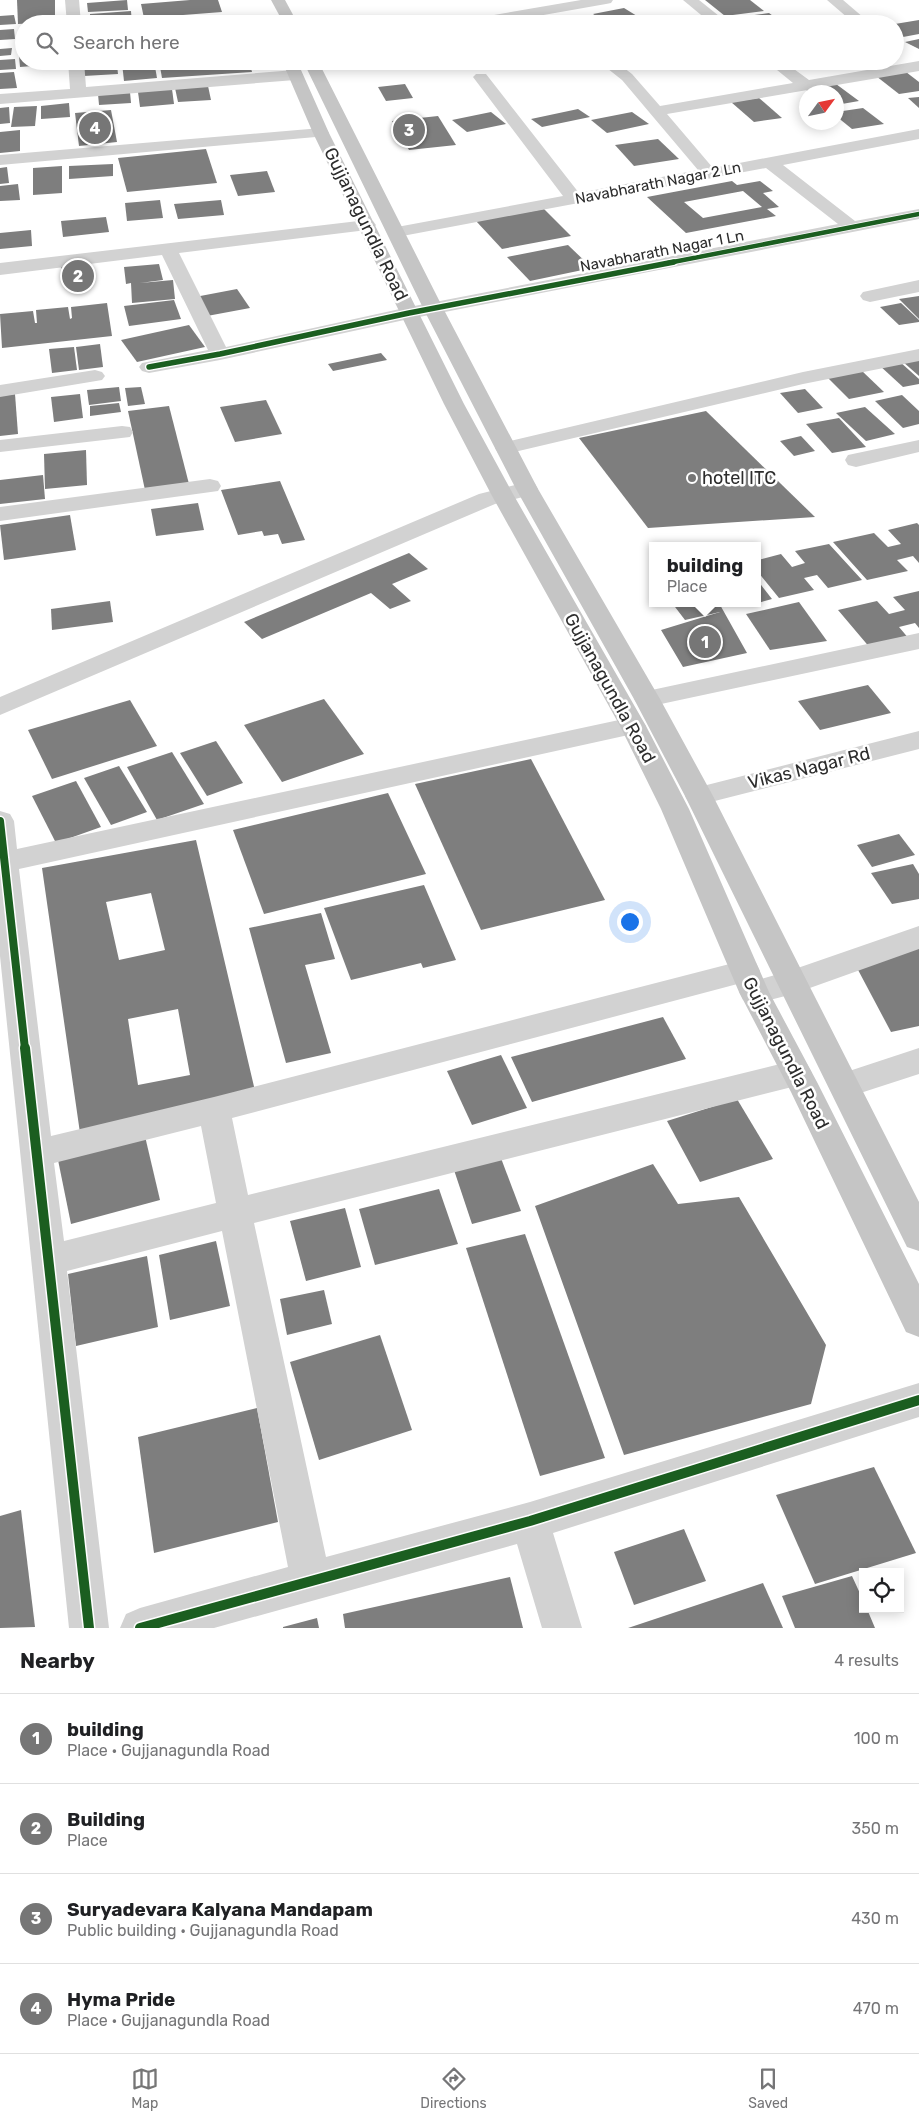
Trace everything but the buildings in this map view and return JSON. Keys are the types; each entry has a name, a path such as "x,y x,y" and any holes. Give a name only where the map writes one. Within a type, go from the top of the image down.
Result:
{"main road":[{"path":"278,0 286,15"},
{"name":"Gujjanagundla Road","path":"299,70 321,133 367,225 506,448 527,489 647,699 699,796 919,1236"},
{"name":"Gujjanagundla Road","path":"300,70 397,232 422,311 502,494 633,726 674,809 750,982 919,1321"}],"street":[{"path":"72,0 73,15"},
{"path":"524,0 542,15"},
{"path":"520,15 606,0"},
{"path":"690,0 710,15"},
{"path":"834,0 853,15"},
{"path":"904,55 919,66"},
{"path":"904,69 919,66"},
{"path":"77,70 78,92"},
{"path":"0,99 78,92 264,70"},
{"path":"617,70 626,77 709,173"},
{"path":"785,70 806,85 895,70"},
{"path":"481,77 575,199"},
{"path":"656,111 799,86"},
{"path":"0,160 321,133"},
{"name":"Navabharath Nagar 2 Ln","path":"397,232 919,134"},
{"path":"769,162 852,227"},
{"name":"Navabharath Nagar 1 Ln","path":"148,367 220,354 422,311 917,216"},
{"path":"0,269 367,225"},
{"path":"168,249 220,354"},
{"path":"870,296 919,286"},
{"path":"506,448 803,378 919,355"},
{"path":"0,391 95,376"},
{"path":"0,446 122,432"},
{"path":"856,460 919,446"},
{"path":"0,514 210,486"},
{"path":"0,707 502,494 527,489"},
{"path":"647,699 919,641"},
{"path":"5,862 633,726"},
{"name":"Vikas Nagar Rd","path":"699,796 919,740"},
{"path":"0,821 89,1628"},
{"path":"37,1153 750,982 793,982 919,937"},
{"path":"845,1085 919,1061"},
{"path":"49,1260 796,1073"},
{"path":"214,1110 311,1581"},
{"path":"140,1628 530,1521 919,1400"},
{"path":"530,1521 562,1628"}],"cycle path":[{"path":"149,367 220,354 409,313 919,214"},
{"path":"0,821 89,1628"},
{"path":"140,1628 530,1521 919,1400"}],"place":[{"name":"Hyma Pride","path":"95,128"},
{"name":"Suryadevara Kalyana Mandapam","path":"409,130"},
{"name":"Building","path":"78,276"},
{"name":"hotel ITC","path":"692,478"},
{"name":"building","path":"705,642"}]}
